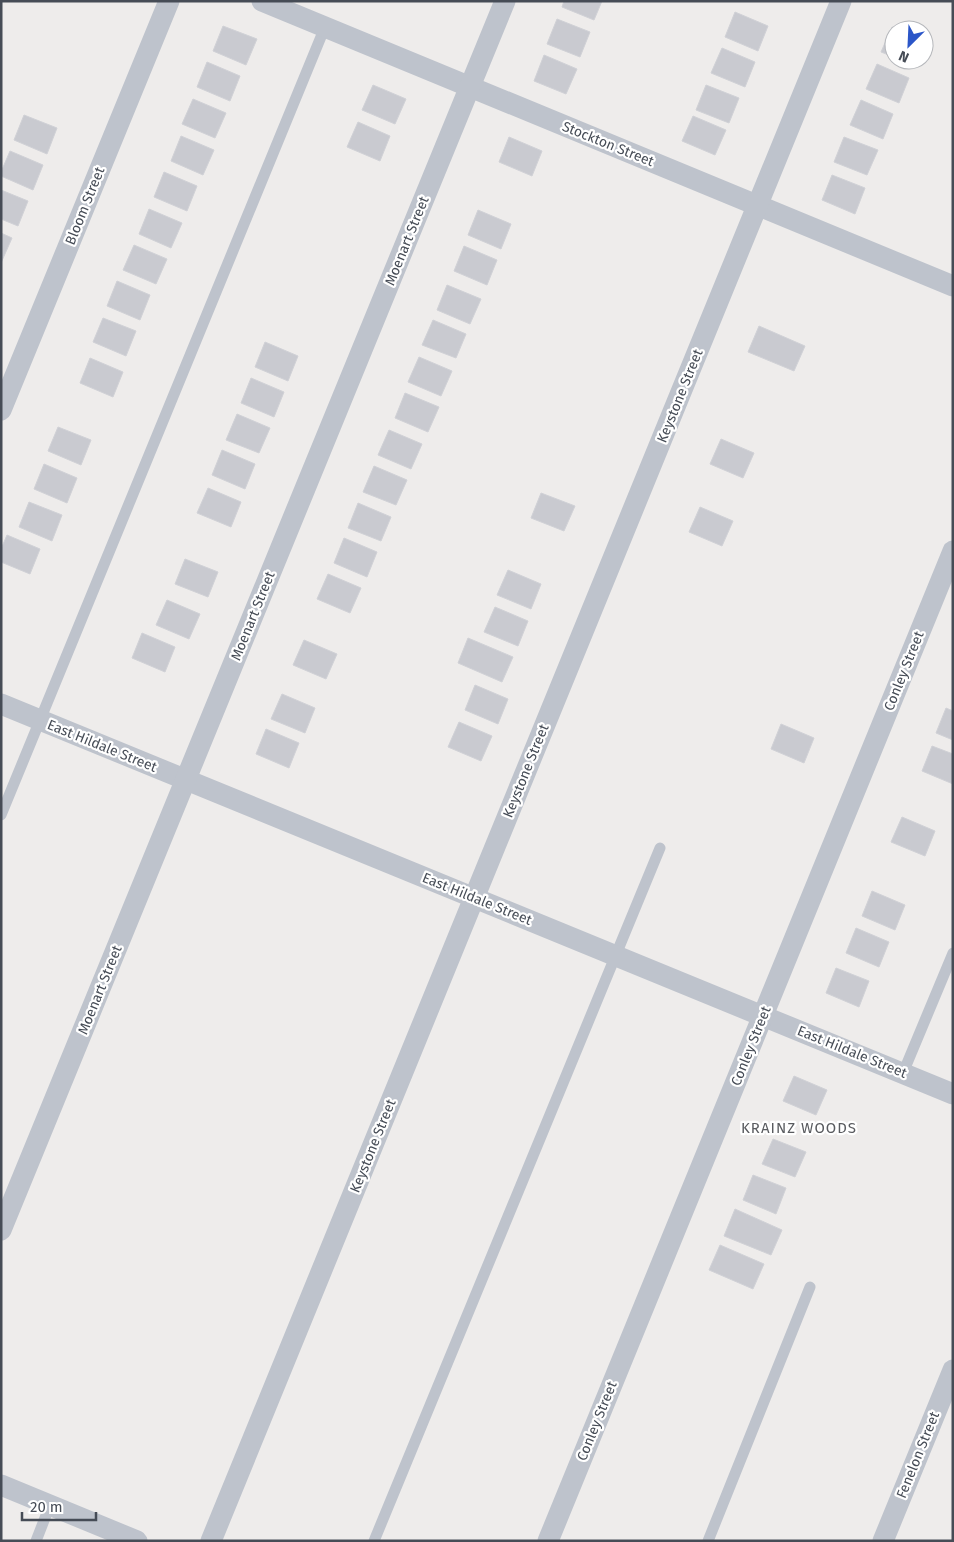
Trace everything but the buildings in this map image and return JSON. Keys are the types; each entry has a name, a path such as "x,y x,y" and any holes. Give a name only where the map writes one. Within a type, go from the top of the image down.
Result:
{"street":[{"name":"Bloom Street","path":"1,410 169,1"},
{"name":"Stockton Street","path":"262,1 953,286"},
{"name":"Moenart Street","path":"1,1230 505,1"},
{"name":"Keystone Street","path":"211,1541 841,1"},
{"name":"Conley Street","path":"548,1541 953,551"},
{"name":"East Hildale Street","path":"1,704 953,1094"},
{"name":"Fenelon Street","path":"883,1541 953,1370"},
{"path":"1,1485 137,1541"}],"lane":[{"path":"1,815 325,27"},
{"path":"374,1541 660,848"},
{"path":"903,1074 953,953"},
{"path":"708,1541 810,1288"},
{"path":"36,1541 50,1505"}],"district":[{"name":"KRAINZ WOODS","path":"799,1128"}]}
